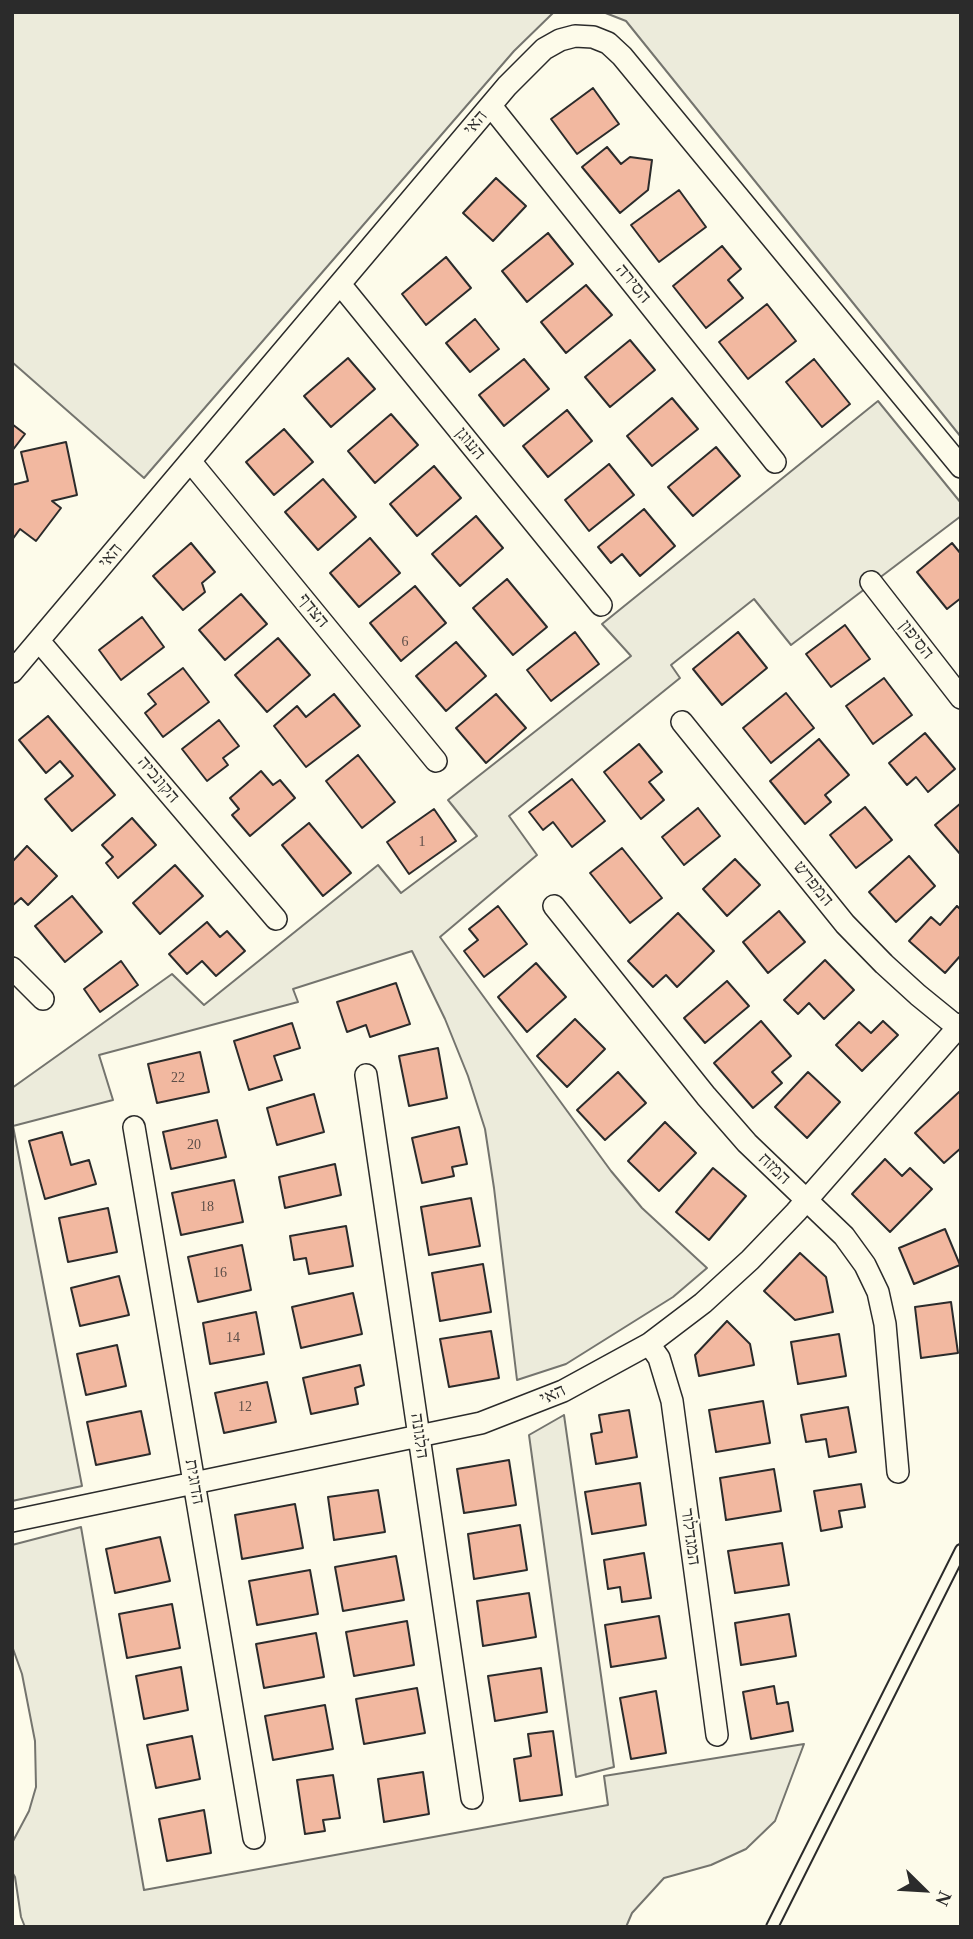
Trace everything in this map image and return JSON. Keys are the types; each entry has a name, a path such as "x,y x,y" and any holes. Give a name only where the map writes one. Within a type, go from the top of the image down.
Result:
{"street":[{"name":"האי","path":"12,672 491,106 544,50 560,40 575,36 593,37 608,43 622,56 961,467"},
{"name":"הסירה","path":"491,106 775,462"},
{"name":"העוגן","path":"340,284 601,605"},
{"name":"הצדף","path":"190,461 436,761"},
{"name":"הסיפון","path":"871,582 961,698"},
{"name":"הקונכיה","path":"39,640 276,919"},
{"name":"המפרש","path":"682,722 845,924 918,995 960,1027"},
{"name":"המזח","path":"554,906 706,1096 747,1143 844,1236 865,1265 878,1293 885,1324 898,1472"},
{"path":"12,968 43,999"},
{"name":"האי","path":"12,1521 481,1423 564,1391 649,1344 703,1303 750,1260 960,1027"},
{"name":"הלגונה","path":"366,1075 472,1798"},
{"name":"הדוגית","path":"134,1126 254,1838"},
{"name":"המגדלור","path":"649,1344 659,1358 672,1401 717,1735"}],"lane":[{"path":"772,1927 961,1550"}],"shaded area":[{"path":"12,12 554,12 514,51 144,478 12,362"},
{"path":"603,12 961,12 961,437 626,21"},
{"path":"878,401 961,503 961,516 791,645 754,599 671,665 680,678 509,816 537,855 440,937 611,1171 642,1208 707,1268 673,1297 566,1364 517,1380 485,1129 468,1076 445,1019 412,951 293,989 298,1002 99,1055 113,1100 13,1126 82,1486 12,1501 12,1088 172,974 204,1005 378,865 401,893 477,836 448,800 631,656 602,624"},
{"path":"564,1415 614,1767 576,1777 529,1435"},
{"path":"81,1527 144,1890 608,1805 604,1776 804,1744 775,1821 746,1849 711,1865 664,1878 632,1913 626,1927 25,1927 12,1872 12,1843 29,1811 36,1787 35,1741 22,1674 12,1646 12,1545"}],"building":[{"path":"593,88 619,124 577,154 551,119"},
{"path":"607,147 621,164 630,157 652,160 648,190 620,213 582,167"},
{"path":"496,178 526,206 493,241 463,213"},
{"path":"679,190 706,227 659,262 631,225"},
{"path":"548,233 573,264 527,302 502,271"},
{"path":"722,246 741,269 728,280 743,298 706,328 673,286"},
{"path":"446,257 471,288 426,325 402,294"},
{"path":"586,285 612,315 566,353 541,322"},
{"path":"767,304 796,341 748,379 719,342"},
{"path":"475,319 499,349 470,372 446,343"},
{"path":"630,340 655,370 610,407 585,377"},
{"path":"348,358 375,389 331,427 304,396"},
{"path":"524,359 549,389 504,426 479,395"},
{"path":"814,359 850,404 822,427 786,382"},
{"path":"672,398 698,429 652,466 627,436"},
{"path":"567,410 592,441 548,477 523,446"},
{"path":"391,414 418,445 375,483 348,451"},
{"path":"12,424 25,434 12,451"},
{"path":"284,429 313,462 274,495 246,462"},
{"path":"66,442 77,495 52,501 61,508 36,541 20,529 12,540 12,485 28,481 21,452"},
{"path":"716,447 740,476 693,516 668,487"},
{"path":"609,464 634,495 589,531 565,500"},
{"path":"434,466 461,498 417,536 390,504"},
{"path":"323,479 356,517 318,550 285,512"},
{"path":"644,509 675,546 640,576 622,554 611,563 598,547"},
{"path":"476,516 503,548 460,586 432,554"},
{"path":"370,538 400,573 359,607 330,573"},
{"path":"191,543 215,572 202,583 205,592 183,610 153,576"},
{"path":"952,543 961,554 961,598 947,609 917,572"},
{"path":"507,579 547,627 513,655 473,608"},
{"path":"415,586 446,623 401,661 370,623"},
{"path":"241,594 267,624 225,660 199,630"},
{"path":"142,617 164,647 121,680 99,650"},
{"path":"845,625 870,659 831,687 806,654"},
{"path":"575,632 599,664 551,701 527,670"},
{"path":"738,632 767,668 722,705 693,669"},
{"path":"278,638 310,675 267,712 235,675"},
{"path":"456,642 486,676 446,711 416,676"},
{"path":"183,668 209,702 163,737 145,713 156,704 148,694"},
{"path":"884,678 912,715 873,744 846,706"},
{"path":"786,693 814,728 771,763 743,728"},
{"path":"334,694 360,726 306,767 274,726 297,706 306,717"},
{"path":"496,694 526,728 486,763 456,728"},
{"path":"48,716 115,795 72,831 45,799 73,776 60,761 46,773 19,740"},
{"path":"219,720 239,746 223,758 228,765 207,781 182,749"},
{"path":"925,733 955,769 928,792 916,777 907,785 889,763"},
{"path":"819,739 849,775 825,795 831,802 805,824 770,781"},
{"path":"639,744 662,772 649,782 664,800 641,819 604,772"},
{"path":"358,755 395,802 362,828 326,781"},
{"path":"261,771 273,785 280,780 295,798 250,836 232,815 239,809 230,798"},
{"path":"572,779 605,821 572,847 553,822 543,830 529,812"},
{"path":"961,803 961,855 935,825"},
{"path":"865,807 892,840 856,868 830,835"},
{"path":"698,808 720,836 684,865 662,837"},
{"path":"434,809 456,841 409,874 387,842"},
{"path":"132,818 156,845 118,878 106,863 113,857 102,845"},
{"path":"309,823 351,873 323,896 282,845"},
{"path":"27,846 57,876 28,905 21,898 12,906 12,862"},
{"path":"622,848 662,898 630,923 590,873"},
{"path":"909,856 935,886 896,922 869,892"},
{"path":"735,859 760,885 727,916 703,889"},
{"path":"175,865 203,896 160,934 133,903"},
{"path":"72,896 102,932 65,962 35,926"},
{"path":"498,906 527,944 484,977 464,951 478,940 469,929"},
{"path":"957,906 961,910 961,955 945,973 909,941 931,917 940,925"},
{"path":"779,911 805,942 768,973 743,942"},
{"path":"678,913 714,951 677,987 666,975 653,987 628,961"},
{"path":"207,922 220,937 227,931 245,951 216,976 202,961 187,974 169,954"},
{"path":"825,960 854,990 824,1019 809,1003 798,1014 784,1000"},
{"path":"121,961 138,985 100,1012 84,989"},
{"path":"536,963 566,997 527,1032 498,997"},
{"path":"727,981 749,1006 705,1043 684,1018"},
{"path":"396,983 410,1024 370,1037 366,1025 347,1032 337,1002"},
{"path":"575,1019 605,1049 567,1087 537,1056"},
{"path":"761,1021 791,1056 772,1072 782,1083 753,1108 714,1063"},
{"path":"883,1021 898,1035 862,1071 836,1045 859,1022 871,1033"},
{"path":"292,1023 300,1048 274,1056 282,1080 249,1090 234,1041"},
{"path":"438,1048 447,1098 409,1106 399,1056"},
{"path":"200,1052 209,1092 157,1103 148,1064"},
{"path":"618,1072 646,1103 605,1140 577,1110"},
{"path":"808,1072 840,1102 807,1138 775,1107"},
{"path":"959,1092 961,1148 944,1163 915,1133"},
{"path":"314,1094 324,1132 277,1145 267,1108"},
{"path":"217,1120 226,1157 171,1169 163,1132"},
{"path":"665,1122 696,1153 659,1191 628,1161"},
{"path":"459,1127 467,1164 452,1167 454,1176 422,1183 412,1138"},
{"path":"62,1132 71,1165 89,1160 96,1184 45,1199 29,1141"},
{"path":"885,1159 902,1176 910,1168 932,1189 890,1232 852,1194"},
{"path":"335,1164 341,1195 285,1208 279,1177"},
{"path":"713,1168 746,1196 709,1240 676,1212"},
{"path":"234,1180 243,1222 181,1235 172,1193"},
{"path":"471,1198 480,1246 429,1255 421,1207"},
{"path":"108,1208 117,1252 68,1262 59,1218"},
{"path":"346,1226 353,1266 309,1274 306,1258 294,1260 290,1236"},
{"path":"945,1229 960,1265 914,1284 899,1248"},
{"path":"242,1245 251,1290 198,1302 188,1257"},
{"path":"800,1253 826,1277 833,1312 795,1320 764,1291"},
{"path":"483,1264 491,1312 440,1321 432,1273"},
{"path":"119,1276 129,1315 80,1326 71,1288"},
{"path":"353,1293 362,1334 301,1348 292,1307"},
{"path":"951,1302 958,1353 921,1358 915,1307"},
{"path":"256,1312 264,1354 210,1364 203,1323"},
{"path":"727,1321 750,1344 754,1365 699,1376 695,1355"},
{"path":"491,1331 499,1378 449,1387 440,1339"},
{"path":"839,1334 846,1376 798,1384 791,1342"},
{"path":"117,1345 126,1386 86,1395 77,1354"},
{"path":"360,1365 364,1385 355,1388 358,1404 311,1414 303,1378"},
{"path":"267,1382 276,1422 224,1433 215,1393"},
{"path":"763,1401 770,1443 716,1452 709,1410"},
{"path":"848,1407 856,1452 829,1457 826,1439 806,1442 801,1415"},
{"path":"629,1410 637,1457 596,1464 591,1434 602,1432 599,1415"},
{"path":"141,1411 150,1454 96,1465 87,1422"},
{"path":"509,1460 516,1505 464,1513 457,1469"},
{"path":"774,1469 781,1511 726,1520 720,1478"},
{"path":"640,1483 646,1525 592,1534 585,1492"},
{"path":"861,1484 865,1507 839,1511 842,1527 821,1531 814,1491"},
{"path":"378,1490 385,1532 334,1540 328,1497"},
{"path":"295,1504 303,1548 242,1559 235,1515"},
{"path":"520,1525 527,1570 474,1579 468,1534"},
{"path":"160,1537 170,1581 115,1593 106,1549"},
{"path":"782,1543 789,1585 735,1593 728,1551"},
{"path":"644,1553 651,1598 622,1602 620,1587 608,1589 604,1560"},
{"path":"396,1556 404,1600 343,1611 335,1567"},
{"path":"310,1570 318,1614 257,1625 249,1581"},
{"path":"529,1593 536,1637 483,1646 477,1601"},
{"path":"172,1604 180,1648 127,1658 119,1614"},
{"path":"789,1614 796,1656 741,1665 735,1623"},
{"path":"659,1616 666,1658 611,1667 605,1625"},
{"path":"407,1621 414,1665 354,1676 346,1632"},
{"path":"316,1633 324,1677 264,1688 256,1644"},
{"path":"181,1667 188,1710 144,1719 136,1676"},
{"path":"541,1668 547,1712 495,1721 488,1676"},
{"path":"774,1686 777,1704 788,1702 793,1731 751,1739 743,1692"},
{"path":"417,1688 425,1733 364,1744 356,1699"},
{"path":"656,1691 666,1753 631,1759 620,1698"},
{"path":"325,1705 333,1749 273,1760 265,1716"},
{"path":"553,1731 562,1795 520,1801 514,1759 531,1756 528,1734"},
{"path":"192,1736 200,1779 156,1788 147,1745"},
{"path":"423,1772 429,1814 384,1822 378,1779"},
{"path":"333,1775 340,1818 323,1820 325,1831 305,1834 297,1780"},
{"path":"204,1810 211,1853 167,1861 159,1819"}]}
